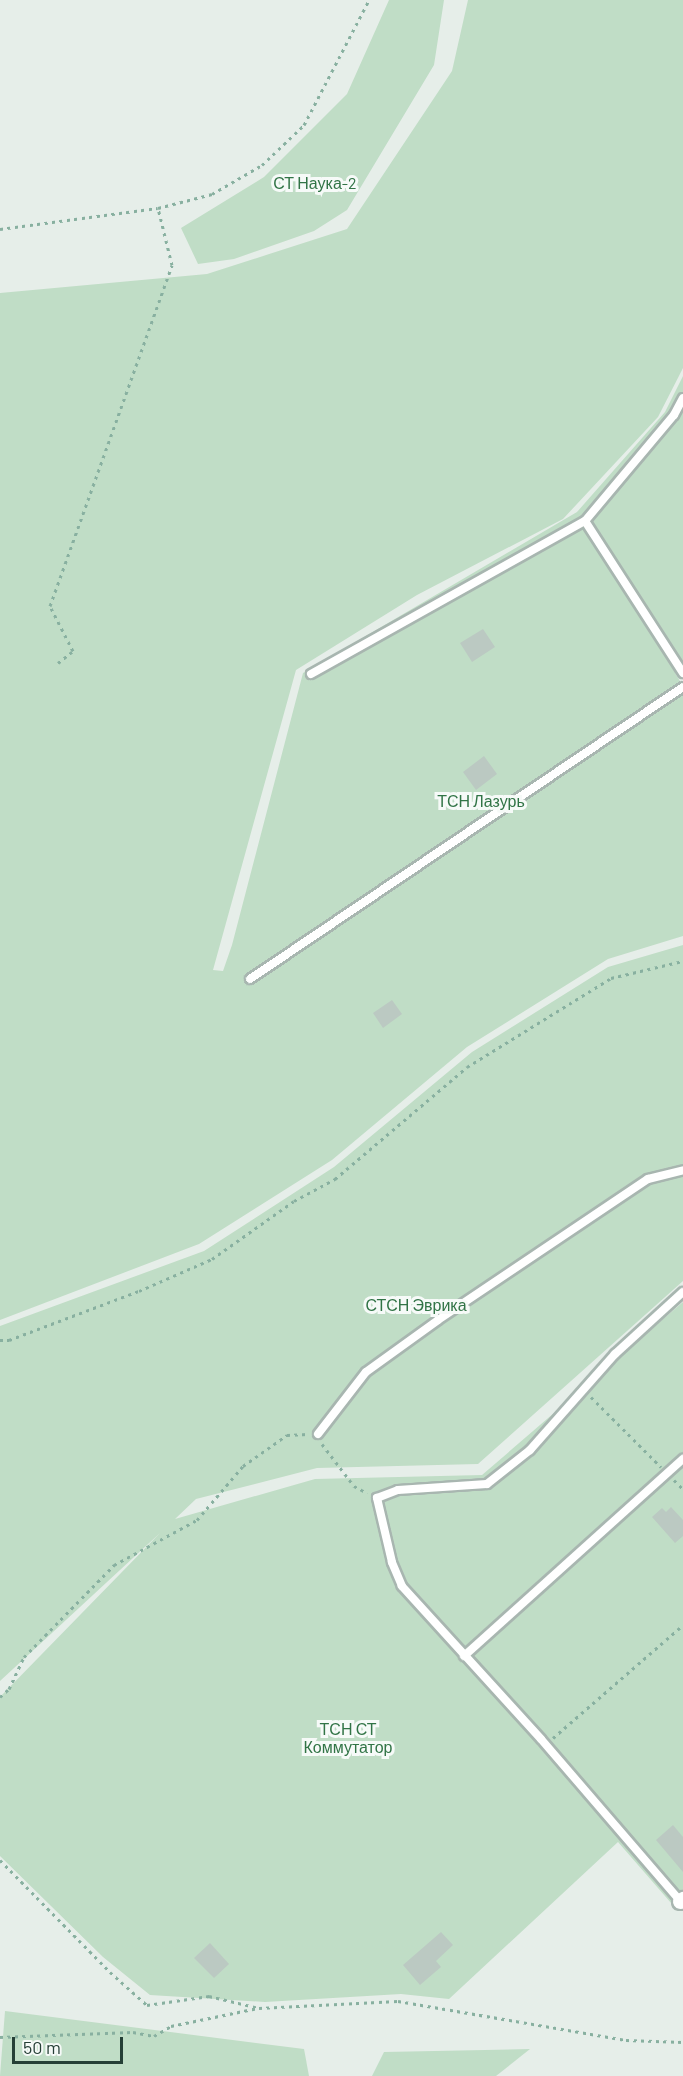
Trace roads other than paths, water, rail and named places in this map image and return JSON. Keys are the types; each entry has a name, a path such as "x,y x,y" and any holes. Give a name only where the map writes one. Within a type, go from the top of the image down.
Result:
{"lane":[{"path":"311,674 585,521 674,415 683,398"},
{"path":"585,521 683,673"},
{"path":"250,979 683,687"},
{"path":"318,1434 366,1372 438,1320 648,1179 683,1170"},
{"path":"682,1901 402,1586 392,1562 377,1498 398,1490 486,1484 530,1450 615,1354 683,1292"},
{"path":"464,1656 683,1460"}],"park label":[{"name":"СТ Наука-2","path":"315,183"},
{"name":"ТСН Лазурь","path":"481,801"},
{"name":"СТСН Эврика","path":"416,1305"},
{"name":"ТСН СТ Коммутатор","path":"348,1738"}]}
